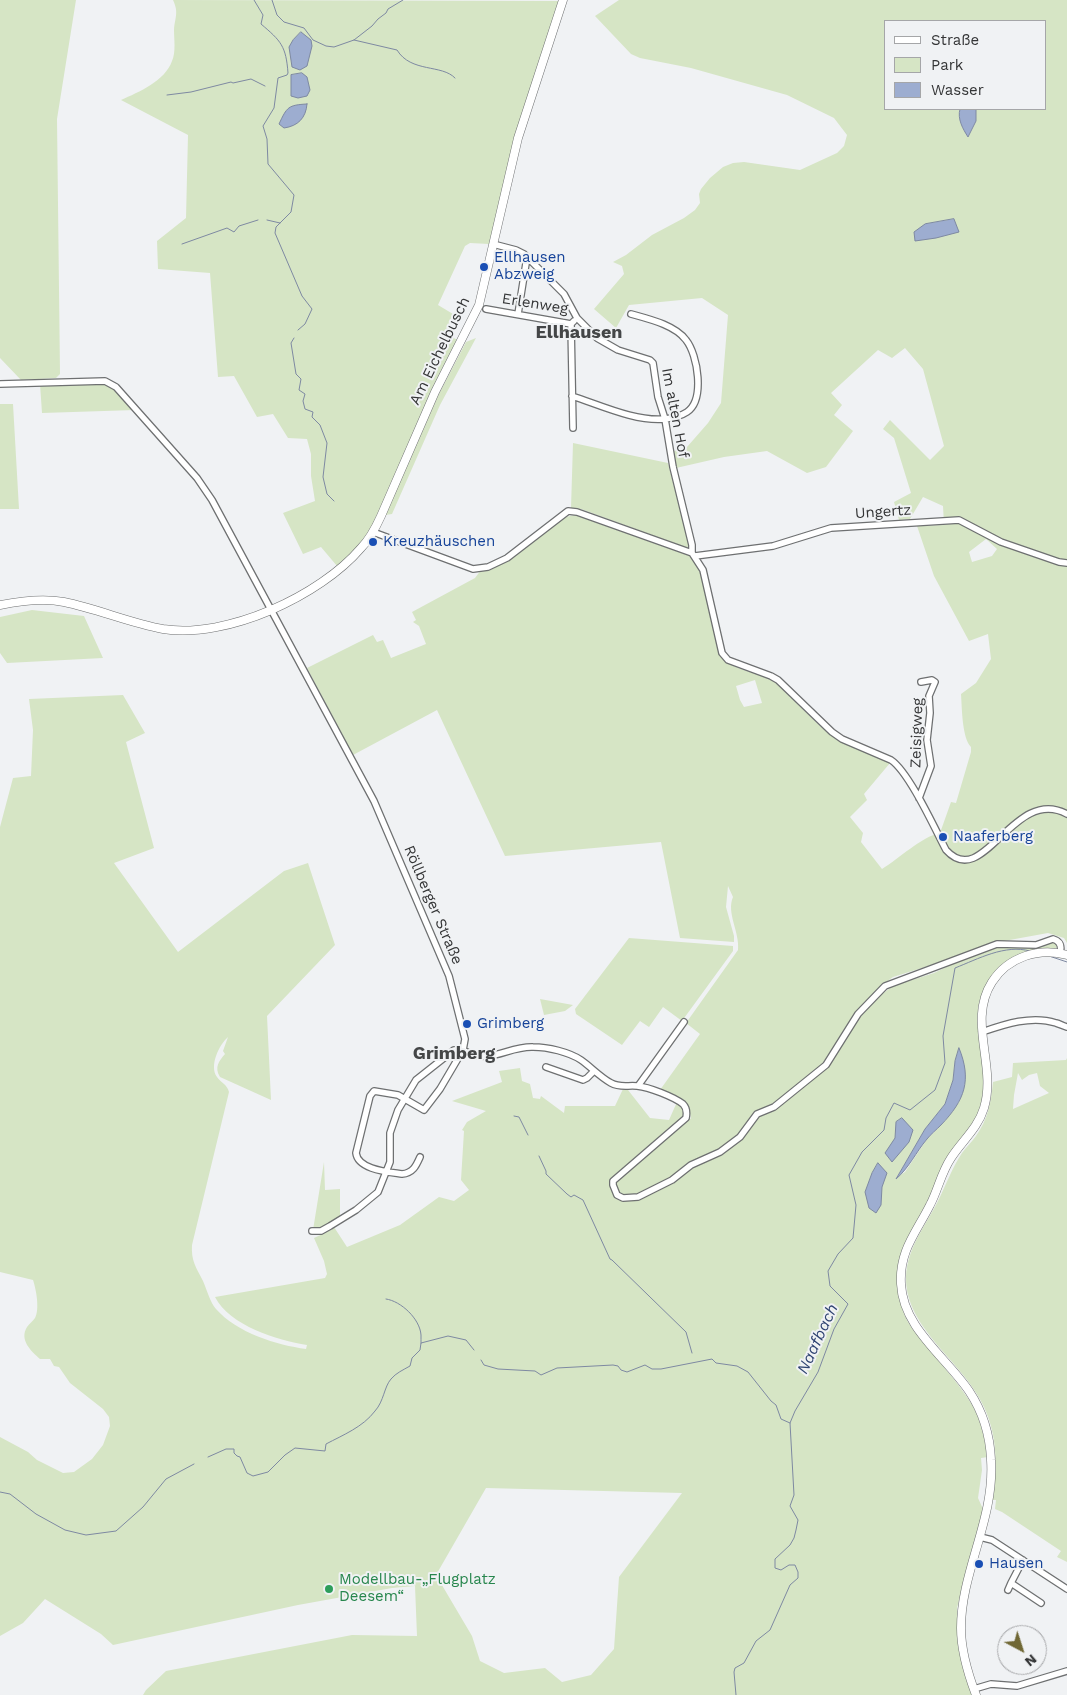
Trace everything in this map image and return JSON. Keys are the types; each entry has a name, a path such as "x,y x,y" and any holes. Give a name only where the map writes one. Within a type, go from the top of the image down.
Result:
{"street":[{"name":"Am Eichelbusch","path":"373,532 435,392 478,305 518,138 562,1"},
{"name":"Im alten Hof","path":"493,244 516,250 527,257 564,294 577,318 597,338 618,350 650,360 653,363 658,397 665,419 672,467 694,554 702,570 722,653 728,660 771,676 842,739 898,764 918,798"},
{"path":"518,314 527,257"},
{"name":"Erlenweg","path":"486,308 571,324 577,318"},
{"path":"572,396 647,419 665,419 687,412 692,407 697,393 698,369 688,344 680,335 663,325 631,314"},
{"path":"571,324 573,428"},
{"name":"Röllberger Straße","path":"0,384 105,381 116,387 197,478 212,500 374,801 424,913 449,976 465,1039 464,1050"},
{"path":"0,605 36,601 63,602 165,629 190,630 227,625 270,610 312,590 332,576 361,549 373,532 473,569 488,567 506,558 568,511 577,512 694,554"},
{"name":"Ungertz","path":"694,554 774,546 831,528 958,520 1001,542 1067,563"},
{"name":"Zeisigweg","path":"918,798 931,766 927,740 930,713 929,696 934,682 932,680 921,682"},
{"path":"918,798 946,850 951,856 961,861 968,861 982,854 1030,813 1046,809 1067,814"},
{"path":"312,1232 320,1231 330,1226 368,1201 379,1191 390,1162 390,1133 398,1110 416,1080 454,1050 464,1050 472,1055 492,1056 532,1046 547,1049 580,1059 614,1085 624,1087 638,1086 662,1094 684,1105 687,1110 687,1116 680,1126 613,1181 617,1195 624,1198 633,1198 672,1180 691,1165 720,1152 740,1137 757,1114 774,1107 826,1065 858,1014 885,986 997,944 1036,945 1053,938 1057,940 1064,954 1040,952 1030,954 1004,967 992,982 984,1000 981,1021 988,1082 987,1098 981,1117 951,1158 930,1205 908,1242 903,1255 900,1286 905,1304 916,1327 970,1392 983,1416 990,1444 992,1478 988,1510 963,1605 961,1630 963,1647 975,1692 991,1684 1017,1686 1067,1671"},
{"path":"982,1032 1009,1023 1029,1020 1050,1022 1067,1027"},
{"path":"638,1086 684,1022"},
{"path":"420,1157 415,1168 407,1174 371,1168 358,1159 356,1153 370,1096 374,1091 398,1095 424,1110 440,1089 464,1050"},
{"path":"546,1067 583,1080 594,1071"},
{"path":"980,1537 992,1540 1067,1589"},
{"path":"1008,1590 1023,1560"},
{"path":"1011,1583 1041,1602"}],"green space":[{"path":"0,0 76,0 57,119 60,374 56,378 21,380 0,358"},
{"path":"173,0 560,1 515,137 489,244 470,243 465,246 438,305 453,314 445,334 458,340 443,367 371,531 360,545 337,566 321,547 303,554 283,513 315,501 311,476 311,454 307,439 288,438 273,414 257,417 234,376 218,377 210,273 158,269 157,241 186,218 188,135 121,100 151,85 169,68 174,50 176,12"},
{"path":"619,0 1067,0 1067,943 1064,938 1048,933 993,943 893,977 881,986 856,1012 821,1066 825,1070 861,1016 878,997 893,986 934,973 963,959 1005,945 1042,947 1053,941 1059,945 1055,949 1036,949 1010,959 990,979 982,993 977,1019 984,1071 982,1104 969,1131 939,1176 927,1203 905,1243 898,1264 898,1287 905,1316 911,1327 959,1385 973,1407 981,1427 988,1457 981,1458 982,1470 978,1498 983,1509 957,1608 958,1630 972,1695 143,1695 166,1671 352,1635 417,1636 415,1586 392,1588 298,1605 113,1645 101,1634 45,1599 23,1623 0,1636 0,1437 28,1452 37,1460 63,1473 74,1472 92,1459 103,1445 110,1426 109,1417 103,1409 70,1383 59,1367 54,1366 50,1359 40,1359 27,1345 24,1336 25,1332 35,1318 37,1310 33,1280 0,1272 0,827 13,778 31,776 33,730 29,699 123,695 145,733 126,742 154,848 114,863 178,952 284,871 308,863 335,945 267,1016 271,1100 220,1077 217,1067 225,1054 223,1051 228,1037 218,1050 214,1067 215,1072 229,1092 192,1245 192,1255 195,1264 216,1309 235,1325 246,1331 270,1341 306,1349 307,1345 269,1335 243,1324 231,1316 215,1297 325,1278 327,1274 324,1261 314,1238 334,1227 347,1247 400,1225 439,1197 454,1201 469,1190 461,1180 464,1131 462,1130 467,1122 486,1111 452,1101 502,1082 499,1071 520,1068 522,1081 530,1084 533,1098 540,1099 541,1096 564,1113 565,1106 615,1106 623,1089 628,1090 650,1118 669,1120 677,1102 683,1105 688,1117 691,1119 684,1103 660,1090 700,1034 686,1023 738,950 731,910 733,897 728,886 726,907 734,942 680,938 661,842 505,856 437,710 353,755 307,668 373,635 377,642 383,640 391,658 426,644 419,626 413,622 416,620 412,612 475,578 481,570 506,562 565,517 575,515 690,556 696,563 706,588 723,658 733,666 773,680 821,727 839,740 890,763 864,794 867,800 850,817 863,833 861,842 882,869 918,843 940,833 951,802 956,803 971,752 971,747 964,730 961,694 976,683 991,659 988,634 969,641 934,576 917,526 944,525 943,506 923,497 910,519 899,520 894,502 911,493 894,438 883,429 890,420 930,460 944,446 923,369 905,348 892,358 878,350 831,393 842,405 834,415 853,431 826,467 807,473 767,451 724,457 676,468 674,451 687,447 708,423 721,403 728,315 702,298 629,305 616,328 594,309 624,274 622,266 613,262 626,255 652,235 695,210 700,203 699,194 701,189 723,167 733,163 744,162 800,170 837,153 844,146 847,135 834,118 787,95 691,68 640,58 631,54 595,16","holes":["986,539 997,549 992,556 972,562 969,552","755,680 762,703 744,707 736,686","955,1061 960,1100 942,1124 927,1139 905,1172 897,1177 925,1129 945,1104 953,1080","486,1488 682,1493 619,1577 614,1649 591,1675 562,1682 545,1668 504,1673 480,1661 472,1636 436,1575"]},
{"path":"476,338 440,405 392,514 385,515 438,396 466,342"},
{"path":"40,384 104,384 113,386 135,410 42,413"},
{"path":"0,404 13,404 19,509 0,509"},
{"path":"573,443 668,463 689,545 687,548 581,509 571,508"},
{"path":"32,610 84,616 103,658 7,663 0,653 0,617"},
{"path":"629,938 733,946 733,951 682,1021 663,1007 649,1027 640,1021 622,1045 576,1014 575,1009"},
{"path":"540,999 573,1005 565,1011 544,1015"},
{"path":"1067,1058 1067,1562 1057,1557 1061,1551 995,1509 996,1500 993,1500 995,1453 989,1419 975,1391 937,1345 915,1313 908,1296 906,1277 910,1256 918,1237 958,1159 976,1136 986,1117 993,1082 1012,1077 1013,1063 1066,1060","holes":["1018,1073 1022,1080 1029,1075 1037,1073 1040,1086 1049,1093 1013,1109"]},
{"path":"324,1162 325,1190 340,1189 340,1218 313,1230"}],"water":[{"path":"301,32 311,40 312,46 307,66 300,70 292,67 289,47"},
{"path":"302,73 307,77 310,90 307,96 298,98 291,96 291,75"},
{"path":"307,104 303,117 297,123 284,128 279,124 286,110 292,106"},
{"path":"960,110 976,110 976,121 968,137 962,127"},
{"path":"954,219 959,232 915,241 914,232 925,224"},
{"path":"959,1048 965,1070 964,1089 961,1098 949,1116 927,1139 905,1170 896,1179 925,1129 945,1104 953,1080 955,1061"},
{"path":"902,1118 913,1130 909,1142 892,1162 885,1153 895,1138 896,1122"},
{"path":"878,1163 887,1173 882,1187 881,1205 876,1213 869,1208 865,1192"}],"waterway":[{"path":"254,0 263,15 261,24 278,40 286,56 288,73 278,78 274,108 263,126 267,139 268,164 294,195 291,212 276,227 275,233 302,296 312,309 305,324 298,330"},
{"path":"272,0 277,15 284,22 304,28 313,40 326,46 334,47 354,40 372,26 388,9 403,0"},
{"path":"354,40 397,50 410,62 442,71 455,78"},
{"path":"167,95 191,92 251,79 265,86"},
{"path":"182,244 227,228 234,232 239,226 258,220"},
{"path":"267,220 280,223"},
{"path":"294,338 291,343 296,374 301,379 299,390 305,394 303,401 305,409 313,412 312,417 320,425 327,443 323,477 327,494 334,501"},
{"name":"Naafbach","path":"736,1695 735,1668 744,1663 756,1641 770,1630 790,1585 798,1578 795,1565 789,1565 781,1570 775,1568 775,1559 790,1545 794,1538 798,1520 790,1506 794,1495 790,1423 818,1372 834,1329 848,1304 830,1286 828,1271 838,1254 853,1238 856,1205 849,1175 862,1152 884,1130 886,1118 894,1103 910,1110 935,1090 945,1063 943,1036 955,968 1001,951 1011,949 1030,951"},
{"name":"Naafbach","path":"1049,956 1067,962"},
{"path":"514,1116 519,1117 528,1135"},
{"path":"539,1156 546,1174 571,1197 574,1195 583,1200 610,1259 686,1332 692,1353"},
{"path":"386,1299 398,1303 413,1317 420,1329 421,1343"},
{"path":"208,1457 226,1449 234,1449 234,1453 240,1457 247,1473 253,1476 268,1472 295,1448 325,1451 326,1444 352,1430 370,1417 378,1407 391,1379 410,1366 412,1358 420,1350 421,1343 448,1336 466,1340 474,1350"},
{"path":"481,1360 484,1365 498,1369 535,1371 541,1375 557,1368 613,1365 627,1372 645,1365 652,1369 661,1369 712,1359 716,1363 737,1366 748,1372 776,1405 781,1419 790,1423"},
{"path":"0,1492 10,1494 36,1514 65,1530 86,1535 116,1531 143,1507 166,1479 194,1464"}],"place":[{"name":"Ellhausen Abzweig","path":"484,267"},
{"name":"Kreuzhäuschen","path":"373,542"},
{"name":"Naaferberg","path":"943,837"},
{"name":"Grimberg","path":"467,1024"},
{"name":"Hausen","path":"979,1564"},
{"name":"Modellbau-„Flugplatz Deesem“","path":"329,1589"}],"district":[{"name":"Ellhausen","path":"579,333"},
{"name":"Grimberg","path":"454,1054"}]}
